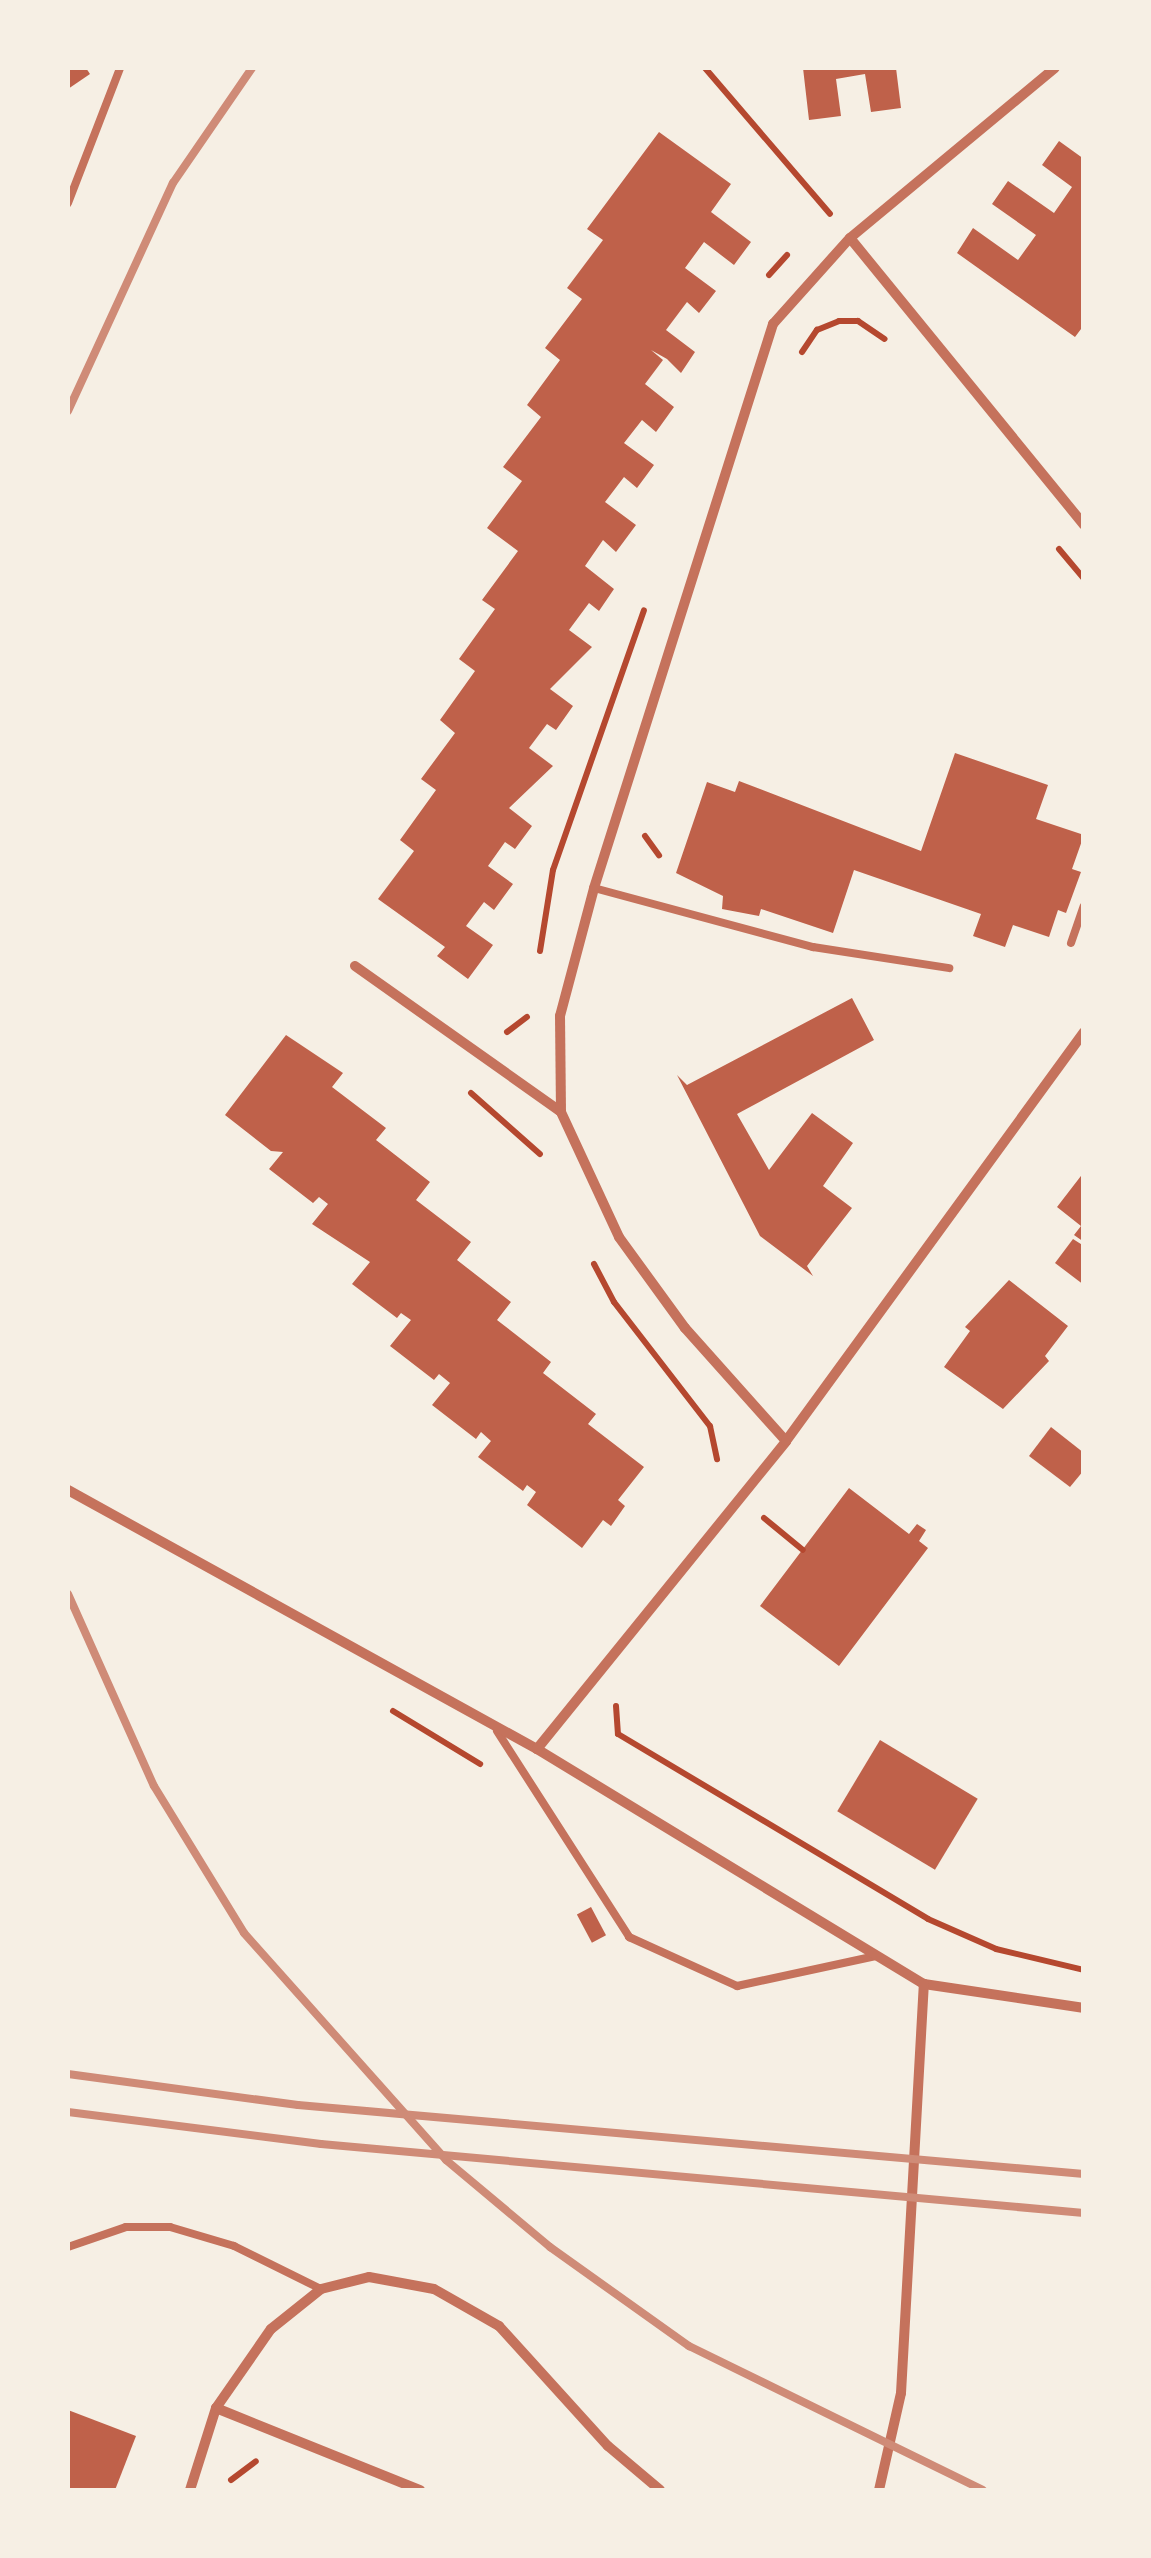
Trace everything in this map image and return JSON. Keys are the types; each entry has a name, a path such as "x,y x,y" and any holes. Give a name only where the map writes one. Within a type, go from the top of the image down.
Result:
{"street":[{"path":"786,1441 685,1328 619,1237 561,1112 560,1016 594,888 774,324 850,238 1055,68"},
{"path":"850,238 1084,525"},
{"path":"355,966 561,1112"},
{"path":"536,1749 786,1441 1084,1032"},
{"path":"68,1490 496,1731 536,1749 924,1984 1084,2008"},
{"path":"880,2490 902,2393 924,1984"},
{"path":"190,2490 216,2408 272,2330 321,2290 370,2278 434,2289 499,2326 608,2446 660,2490"},
{"path":"216,2408 420,2490"}],"lane":[{"path":"68,203 120,68"},
{"path":"594,888 813,947 949,968"},
{"path":"1071,943 1084,906"},
{"path":"496,1731 629,1937 737,1986 876,1955"},
{"path":"68,2247 126,2227 170,2227 234,2246 321,2290"}],"path":[{"path":"704,68 850,238"},
{"path":"798,358 817,330 838,321 858,321 894,350"},
{"path":"1046,533 1084,579"},
{"path":"643,825 659,856"},
{"path":"747,1530 771,1498"},
{"path":"759,1514 803,1550"},
{"path":"616,1702 612,1722 618,1734 928,1919 996,1949 1084,1970"}],"building":[{"path":"68,68 86,68 90,74 68,89"},
{"path":"803,68 896,68 901,108 871,112 865,74 836,79 841,116 809,120"},
{"path":"659,132 731,184 711,212 751,242 734,265 704,242 685,268 716,291 699,313 687,302 666,330 695,352 681,373 651,350 663,360 645,384 674,407 656,432 642,420 624,443 654,465 637,488 624,477 605,502 636,525 616,552 603,540 585,566 614,589 599,611 589,603 569,630 592,647 550,689 573,706 556,730 547,724 529,748 553,766 509,808 532,826 515,849 505,842 488,866 513,884 494,910 484,902 466,926 493,945 468,979 437,956 445,947 378,899 414,851 400,840 436,790 421,779 455,733 440,720 475,671 459,659 495,609 482,600 518,551 487,528 522,481 503,467 541,417 527,405 560,360 545,348 582,299 567,288 603,240 587,229"},
{"path":"1059,141 1084,159 1084,325 1075,337 957,253 973,228 1018,260 1036,235 992,204 1008,181 1054,213 1072,187 1042,165"},
{"path":"955,753 1048,785 1036,819 1084,835 1072,869 1081,872 1066,913 1058,910 1049,937 1013,925 1005,947 973,936 981,914 854,870 833,933 761,909 759,916 722,909 723,896 676,873 707,782 735,792 739,781 921,851"},
{"path":"852,998 874,1040 737,1114 769,1170 812,1113 853,1143 823,1186 852,1208 807,1266 813,1276 760,1236 677,1075 687,1085"},
{"path":"286,1035 343,1073 332,1087 386,1128 376,1140 430,1182 416,1200 471,1242 457,1260 511,1302 497,1320 551,1362 543,1373 596,1414 588,1424 644,1467 618,1500 625,1506 611,1526 603,1520 582,1548 527,1505 536,1492 527,1485 523,1491 478,1457 491,1441 481,1432 476,1439 432,1405 450,1383 439,1374 434,1380 390,1346 411,1320 401,1313 397,1318 352,1284 370,1262 312,1224 328,1204 319,1197 313,1203 269,1169 283,1152 271,1151 225,1115"},
{"path":"1084,1172 1084,1242 1074,1235 1081,1226 1057,1207"},
{"path":"1073,1239 1084,1246 1084,1285 1055,1263"},
{"path":"1009,1280 1068,1326 1045,1356 1049,1361 1003,1409 944,1367 970,1331 965,1327"},
{"path":"1051,1427 1084,1453 1084,1470 1070,1487 1029,1456"},
{"path":"849,1488 909,1534 917,1524 926,1530 919,1541 928,1548 839,1666 760,1606"},
{"path":"880,1740 978,1799 935,1870 837,1811"},
{"path":"591,1907 606,1935 592,1943 577,1915"},
{"path":"68,2410 136,2436 115,2490 68,2490"}],"railway":[{"path":"68,411 173,183 252,68"},
{"path":"68,1594 154,1786 244,1933 446,2160 550,2247 689,2346 983,2490"},
{"path":"68,2074 298,2105 1084,2174"},
{"path":"68,2112 321,2144 1084,2213"}]}
